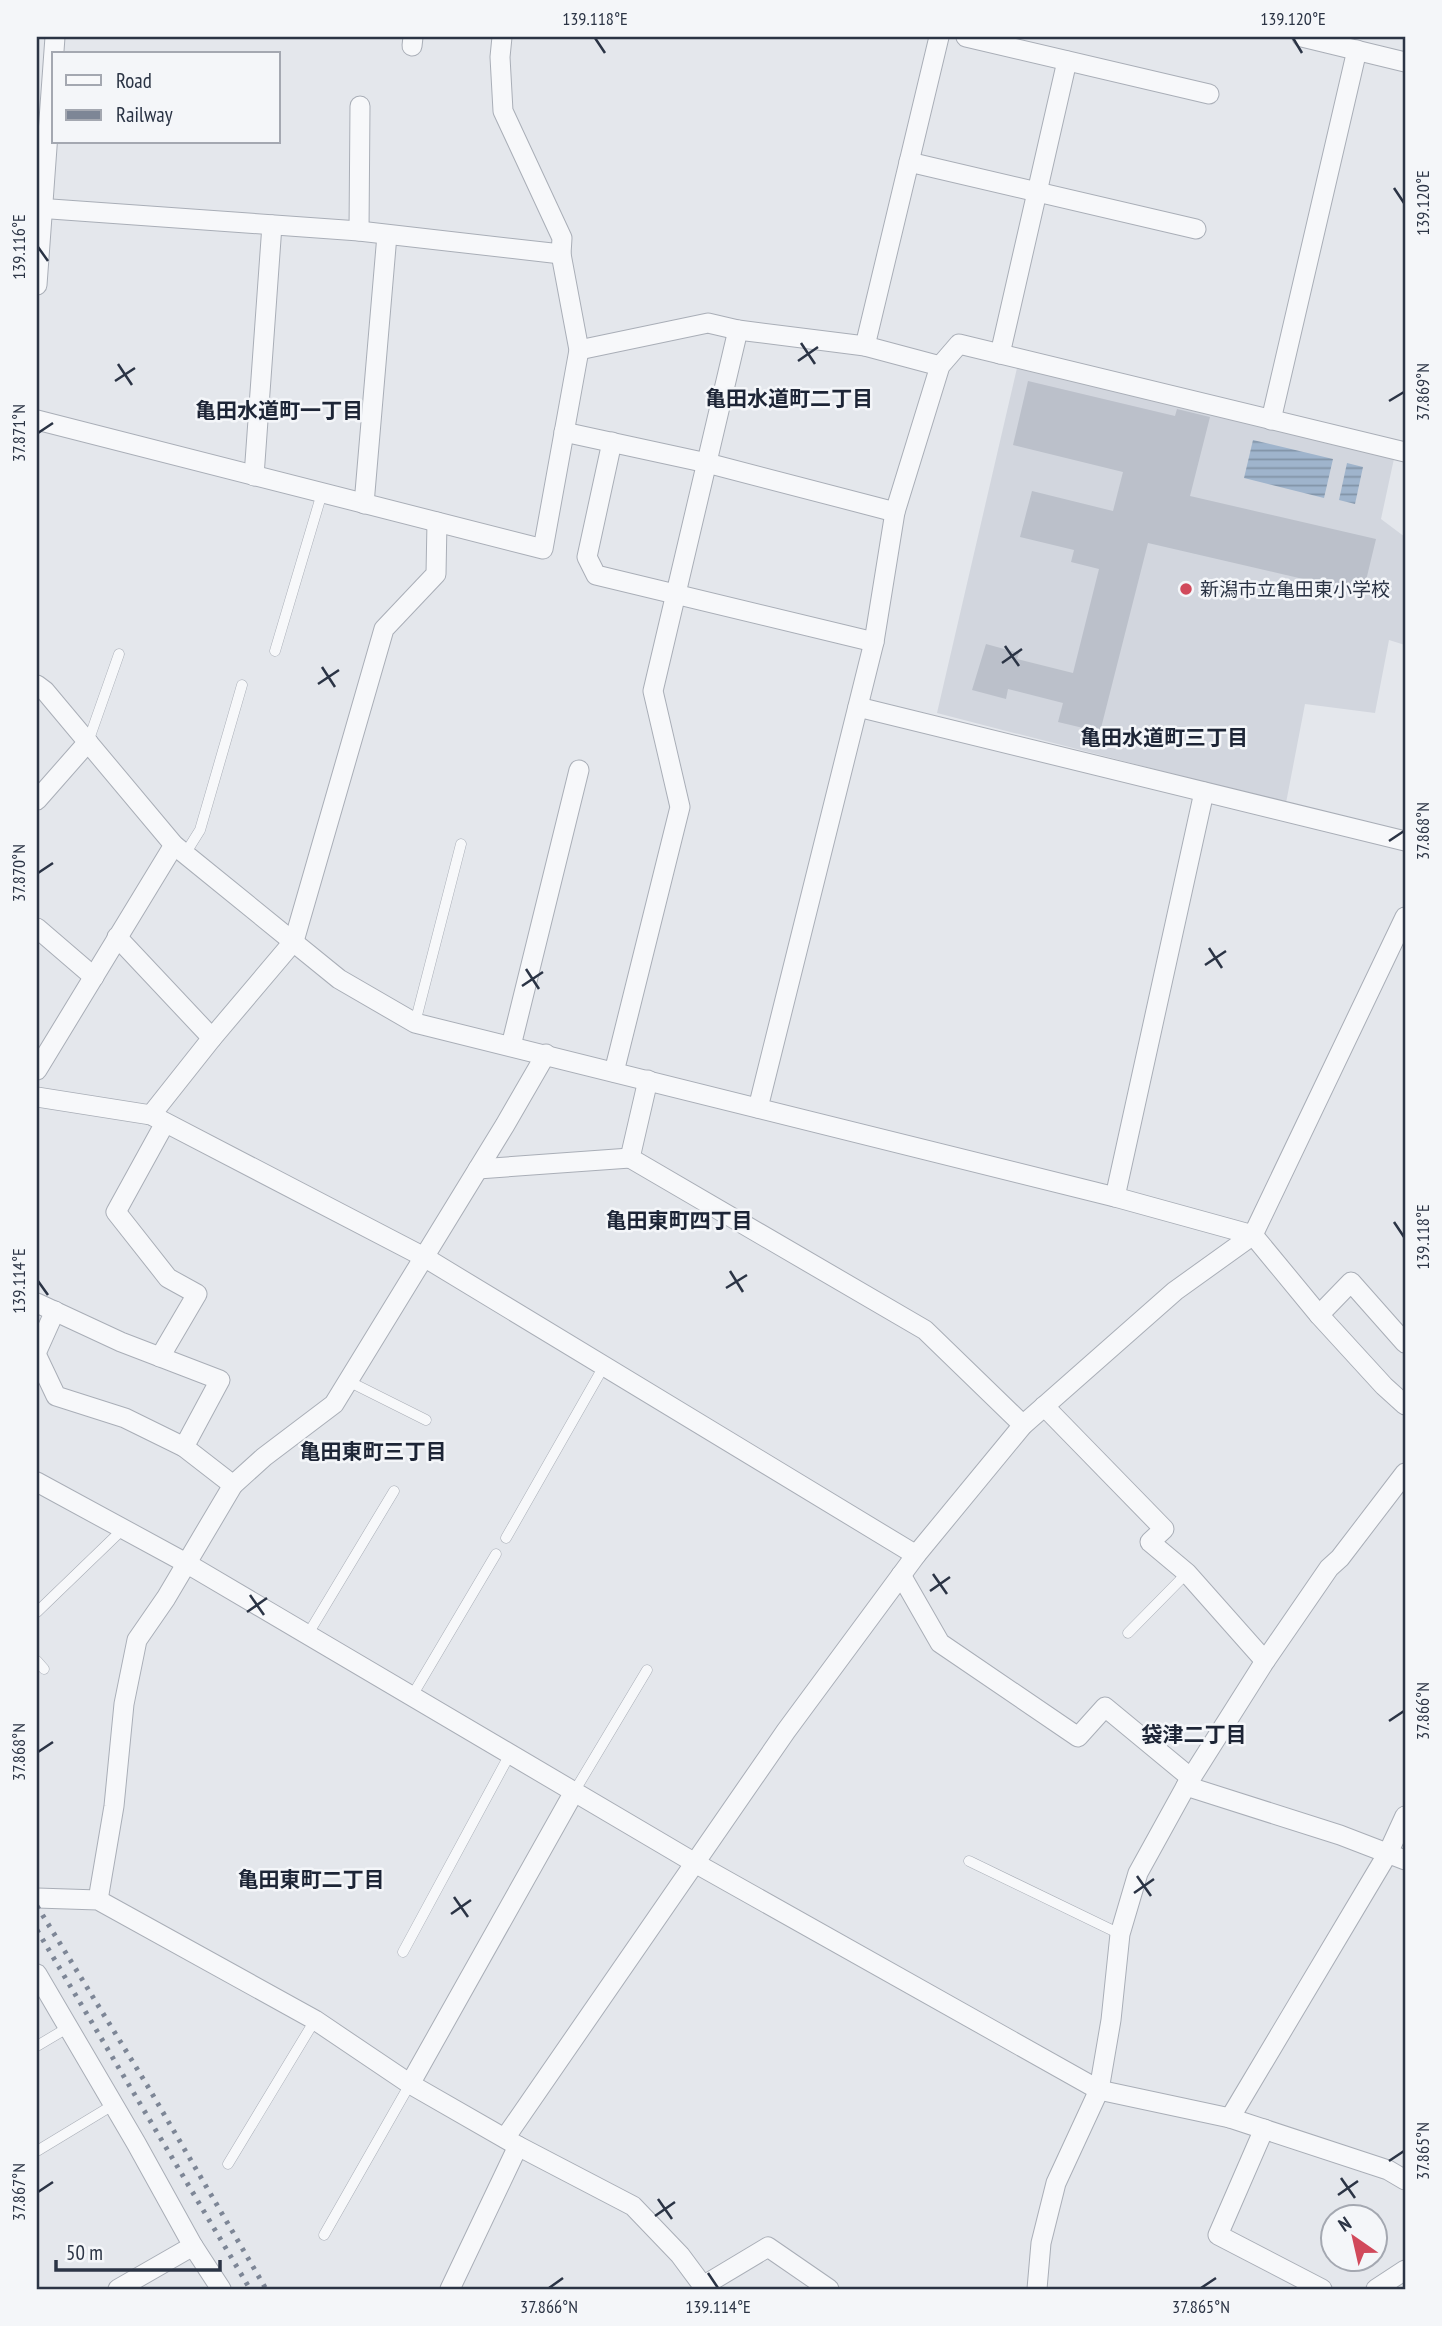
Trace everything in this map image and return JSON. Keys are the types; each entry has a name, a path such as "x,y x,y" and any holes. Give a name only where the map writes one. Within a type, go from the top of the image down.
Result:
{"street":[{"path":"37,420 543,549 579,350 561,254 562,238 503,111 500,57 502,37"},
{"path":"864,346 939,37"},
{"path":"966,37 1209,94"},
{"path":"1302,37 1405,62"},
{"path":"1271,420 1357,50"},
{"path":"1000,354 1067,61"},
{"path":"37,285 40,209 52,71"},
{"path":"359,231 360,106"},
{"path":"909,162 1196,229"},
{"path":"40,209 359,231 561,254"},
{"path":"254,476 272,225"},
{"path":"364,504 387,235"},
{"path":"579,350 708,323 738,330 864,346 940,366"},
{"path":"614,1072 680,807 653,691 738,330"},
{"path":"758,1108 874,642 895,512 940,366 960,344 1405,452"},
{"path":"564,432 707,463 895,512"},
{"path":"612,442 587,557 596,575 874,642"},
{"path":"160,1357 197,1294 168,1278 116,1212 158,1119 212,1038 294,942 384,629 436,574 437,522"},
{"path":"37,685 45,691 179,849 339,979 415,1023 1115,1197 1253,1235 1319,1315 1405,1405"},
{"path":"858,707 1405,841"},
{"path":"37,800 88,742"},
{"path":"511,1046 579,770"},
{"path":"1115,1197 1204,792"},
{"path":"37,1070 117,937 179,849"},
{"path":"450,2289 512,2142 695,1863 786,1731 916,1555 1023,1425 1175,1290 1253,1235 1405,917"},
{"path":"37,928 93,977"},
{"path":"117,937 212,1038"},
{"path":"98,1900 114,1806 124,1704 137,1640 233,1485 264,1457 334,1404 545,1054"},
{"path":"630,1158 648,1080"},
{"path":"37,1097 158,1119 424,1257 916,1555"},
{"path":"478,1169 630,1158 925,1330 1023,1425"},
{"path":"1319,1315 1351,1282 1405,1343"},
{"path":"37,1303 121,1342 220,1380 184,1447"},
{"path":"37,1351 55,1311"},
{"path":"37,1356 57,1396 124,1418 184,1447 233,1485"},
{"path":"1044,1406 1164,1529 1150,1542 1187,1573 1265,1661"},
{"path":"1037,2289 1041,2243 1056,2183 1099,2090 1111,2020 1120,1934 1138,1873 1189,1782 1265,1661 1329,1568 1340,1558 1405,1473"},
{"path":"37,1482 186,1563 695,1863 1099,2090 1230,2118 1388,2170 1405,2180"},
{"path":"901,1575 940,1643 1078,1737 1105,1707 1189,1782 1397,1856"},
{"path":"410,2084 574,1792"},
{"path":"1230,2118 1397,1856 1405,1816"},
{"path":"37,1898 98,1900 315,2020 410,2084 633,2206 680,2255 702,2288 768,2247 829,2289"},
{"path":"37,1974 193,2246 221,2289"},
{"path":"1264,2129 1218,2235 1322,2289"},
{"path":"118,2289 193,2246"},
{"path":"1377,2289 1405,2270"}],"lane":[{"path":"275,651 322,493"},
{"path":"88,742 119,654"},
{"path":"179,849 200,830 242,685"},
{"path":"415,1023 461,844"},
{"path":"506,1538 604,1366"},
{"path":"348,1381 426,1420"},
{"path":"308,1634 394,1490"},
{"path":"37,1612 123,1529"},
{"path":"412,1696 496,1554"},
{"path":"1128,1633 1187,1573"},
{"path":"574,1792 647,1670"},
{"path":"403,1952 510,1754"},
{"path":"969,1861 1120,1934"},
{"path":"228,2164 315,2020"},
{"path":"37,2046 69,2027"},
{"path":"324,2235 410,2084"},
{"path":"37,2151 113,2105"}],"shaded area":[{"name":"新潟市立亀田東小学校","path":"1017,368 1395,454 1381,519 1405,537 1405,645 1389,640 1375,713 1305,704 1286,803 937,713"}],"water":[{"path":"1253,440 1333,459 1324,498 1244,478"},
{"path":"1347,463 1363,467 1355,504 1339,500"}],"building":[{"path":"1028,381 1175,416 1177,409 1210,417 1190,496 1376,539 1363,593 1148,543 1100,732 1058,722 1063,703 1008,689 1006,699 972,690 986,644 1019,653 1017,659 1073,673 1099,569 1071,562 1074,550 1020,537 1032,491 1113,511 1123,472 1013,445"}],"railway":[{"path":"37,1906 147,2085 266,2289"},
{"path":"37,1930 250,2289"}],"place":[{"name":"新潟市立亀田東小学校","path":"1186,589"}],"district":[{"name":"亀田水道町二丁目","path":"789,398"},
{"name":"亀田水道町一丁目","path":"279,410"},
{"name":"亀田水道町三丁目","path":"1164,737"},
{"name":"亀田東町四丁目","path":"679,1220"},
{"name":"亀田東町三丁目","path":"373,1451"},
{"name":"袋津二丁目","path":"1194,1734"},
{"name":"亀田東町二丁目","path":"311,1879"}]}
